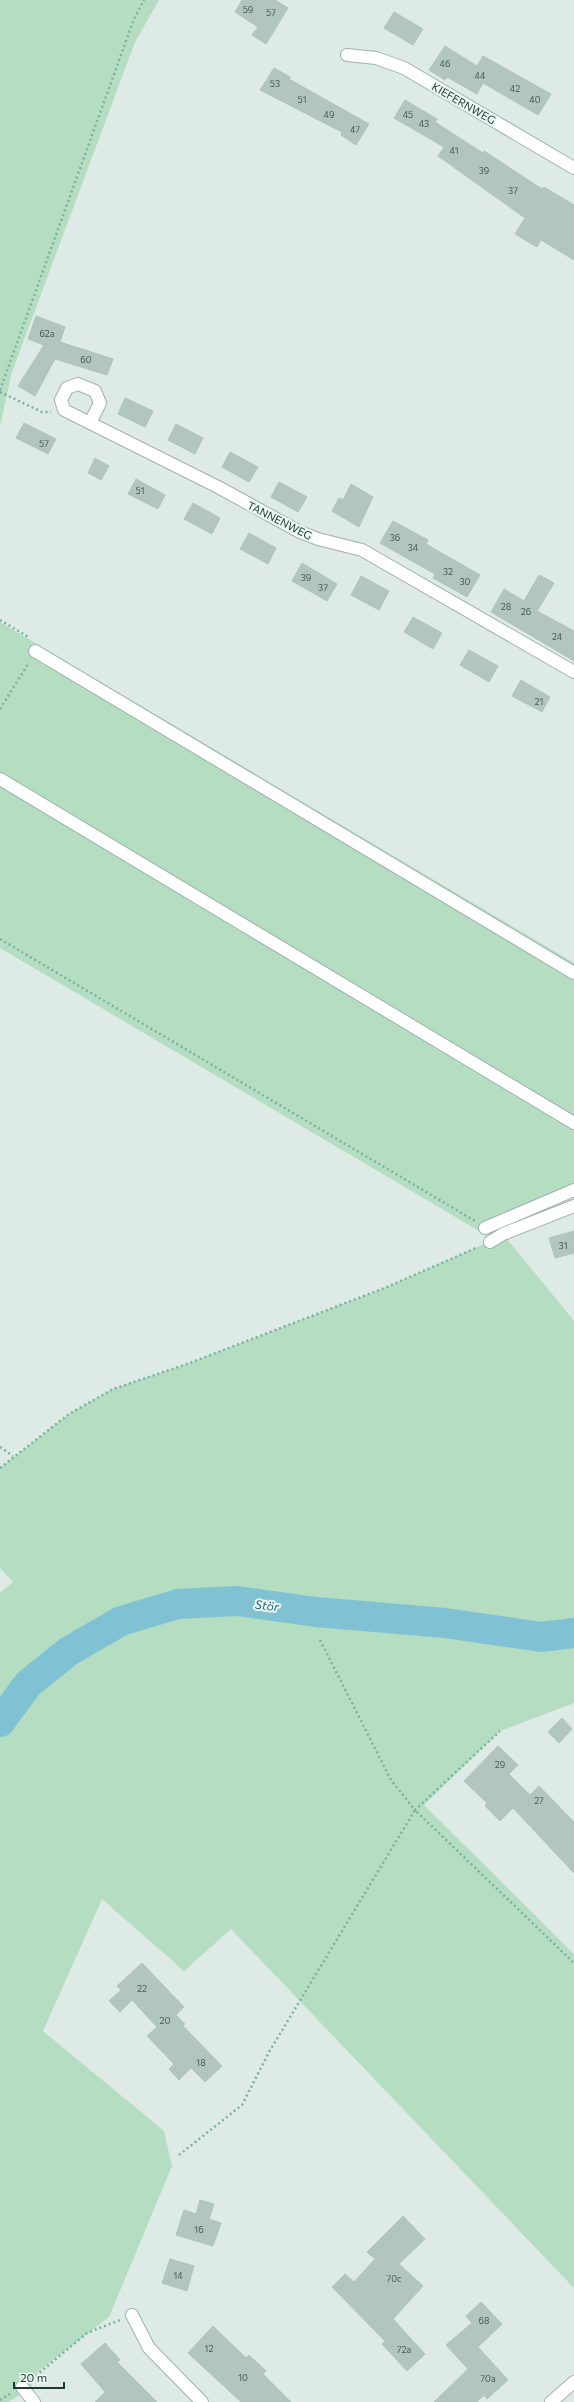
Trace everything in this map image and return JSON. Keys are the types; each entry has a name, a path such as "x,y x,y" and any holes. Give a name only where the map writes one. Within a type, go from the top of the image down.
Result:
{"street":[{"name":"KIEFERNWEG","path":"347,55 376,58 404,68 574,168"},
{"path":"64,410 61,400 67,388 78,384 96,391 100,403 90,423"},
{"name":"TANNENWEG","path":"64,410 218,487 300,532 318,539 362,550 574,672"},
{"path":"35,651 574,973"},
{"path":"0,779 574,1123"},
{"path":"486,1228 574,1190"},
{"path":"490,1242 503,1234 574,1206"},
{"path":"132,2315 149,2348 202,2402"},
{"path":"551,2402 574,2382"},
{"path":"22,2387 34,2402"}],"path":[{"path":"64,410 42,412 0,391 134,19 144,0"},
{"path":"0,709 35,651"},
{"path":"0,939 486,1228"},
{"path":"0,1468 13,1456 70,1414 112,1389 188,1364 387,1287 490,1242"},
{"path":"0,1448 13,1456"},
{"path":"320,1640 391,1780 415,1810 574,1963"},
{"path":"179,2155 242,2105 269,2052 415,1810 500,1731"},
{"path":"22,2387 87,2334 132,2315"}],"green space":[{"path":"0,0 159,0 135,42 12,372 0,426"},
{"path":"0,622 574,963 574,1196 486,1235 0,948"},
{"path":"503,1234 574,1321 574,1703 500,1731 424,1805 574,1954 574,2288 231,1929 184,1971 102,1899 43,2031 164,2131 172,2166 109,2317 31,2377 32,2386 9,2402 0,2402 0,1593 13,1582 0,1568 0,1468 69,1414 113,1389 187,1364 387,1287 489,1242","holes":["338,1614 445,1623 525,1635"]}],"building":[{"path":"242,0 275,0 288,8 266,44 252,35 258,27 235,12"},
{"path":"394,12 423,29 413,45 384,28"},
{"path":"445,46 477,66 483,56 551,94 538,115 483,83 477,94 447,77 445,80 429,70"},
{"path":"274,68 290,77 289,79 369,124 356,145 341,135 342,132 260,90"},
{"path":"405,100 437,119 435,122 483,153 484,151 542,189 544,187 574,205 574,260 541,240 537,247 515,234 525,218 438,156 444,147 394,118"},
{"path":"36,316 65,327 60,342 113,359 107,375 55,359 35,396 18,386 44,345 28,339"},
{"path":"125,398 153,411 145,427 118,414"},
{"path":"24,423 56,439 48,454 16,438"},
{"path":"176,424 203,438 195,454 168,440"},
{"path":"230,452 258,467 249,482 222,467"},
{"path":"95,458 109,466 101,480 88,473"},
{"path":"136,479 165,495 158,509 128,494"},
{"path":"279,482 307,497 298,512 271,497"},
{"path":"351,484 373,497 359,527 332,511 339,498 343,500"},
{"path":"193,503 220,518 212,534 184,519"},
{"path":"393,521 428,540 426,544 480,575 467,597 433,578 435,574 380,543"},
{"path":"249,533 276,548 268,564 240,549"},
{"path":"302,563 337,584 327,601 292,581"},
{"path":"539,575 554,583 537,611 574,631 574,661 491,612 504,589 524,601"},
{"path":"361,576 389,591 379,610 351,595"},
{"path":"413,617 442,633 433,649 404,632"},
{"path":"469,650 498,666 489,682 460,665"},
{"path":"521,680 550,697 542,712 512,696"},
{"path":"574,1231 574,1253 555,1258 549,1238"},
{"path":"562,1718 572,1729 559,1743 548,1732"},
{"path":"498,1746 518,1765 509,1774 530,1795 539,1786 574,1822 574,1873 513,1808 500,1821 485,1806 487,1803 464,1781"},
{"path":"142,1963 184,2007 176,2015 185,2024 183,2026 222,2066 205,2082 191,2068 179,2080 169,2069 174,2064 147,2036 157,2027 132,2000 120,2012 109,2001 121,1990 117,1986"},
{"path":"200,2200 214,2204 209,2219 221,2223 213,2246 176,2235 184,2210 196,2214"},
{"path":"403,2216 425,2239 399,2264 423,2286 393,2319 425,2354 407,2371 382,2344 385,2341 332,2287 345,2274 354,2282 375,2259 367,2252"},
{"path":"170,2259 194,2266 187,2291 162,2283"},
{"path":"481,2302 502,2324 478,2347 508,2380 487,2399 484,2395 477,2402 434,2402 468,2369 446,2345 472,2323 466,2316"},
{"path":"213,2326 246,2358 249,2355 266,2371 263,2374 291,2402 241,2402 188,2353"},
{"path":"105,2343 120,2360 117,2362 157,2402 95,2402 105,2392 81,2364"}],"waterway":[{"name":"Stör","path":"0,1722 28,1684 69,1651 121,1621 178,1604 237,1601 316,1612 445,1623 541,1637 574,1633"}]}
